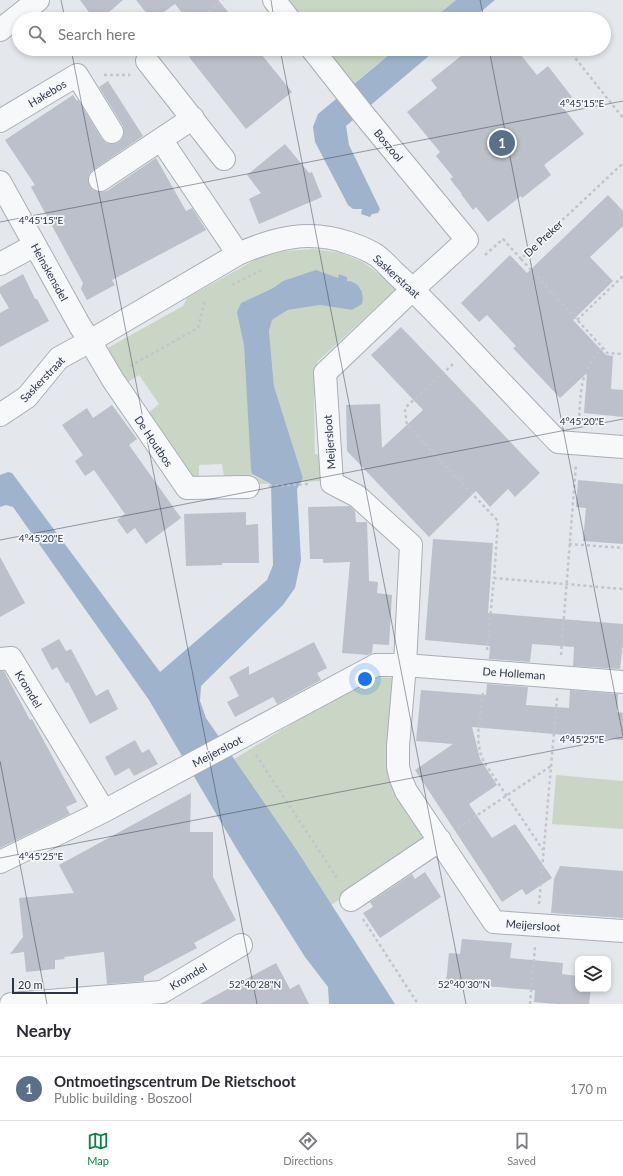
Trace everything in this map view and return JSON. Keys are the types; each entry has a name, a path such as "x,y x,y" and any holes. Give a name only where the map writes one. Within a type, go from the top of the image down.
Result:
{"street":[{"path":"23,12 38,0"},
{"path":"274,0 283,12"},
{"path":"0,30 12,21"},
{"name":"Boszool","path":"318,56 467,240"},
{"path":"147,60 224,158"},
{"name":"Hakebos","path":"0,121 77,75 112,132"},
{"path":"100,180 162,141 193,118"},
{"path":"162,141 247,250"},
{"name":"Heinskensdel","path":"0,182 80,326 90,341"},
{"name":"Saskerstraat","path":"0,415 27,397 59,358 247,250 277,240 298,236 316,236 332,238 376,255 413,289 558,442 623,447"},
{"path":"413,289 467,240"},
{"path":"0,264 35,245"},
{"name":"Meijersloot","path":"413,289 325,373 332,483 357,496 411,545 405,665 398,746 398,767 401,779 406,791 494,922 623,931"},
{"name":"De Houtbos","path":"90,341 113,380 187,488 257,486"},
{"name":"Kromdel","path":"0,659 11,658 104,811"},
{"name":"Meijersloot","path":"104,811 376,665 405,665"},
{"name":"De Holleman","path":"405,665 623,682"},
{"path":"0,862 104,811"},
{"path":"351,900 440,840"},
{"name":"Kromdel","path":"11,1004 162,992 241,945"},
{"path":"0,992 1,1004"}],"path":[{"path":"208,12 223,0"},
{"path":"574,56 623,118"},
{"path":"77,75 129,75 147,60"},
{"name":"De Preker","path":"467,240 483,258 504,239 520,259 621,165 623,165"},
{"path":"231,286 263,270 263,261 247,250"},
{"path":"520,259 607,352 623,354"},
{"path":"577,320 623,276"},
{"path":"113,380 135,363 198,328 206,299"},
{"path":"530,1004 559,677 582,381 593,359 603,348"},
{"path":"470,349 406,407 405,411 407,425 498,521 478,745 484,762 543,851"},
{"path":"257,486 303,484"},
{"path":"569,544 623,548"},
{"path":"494,578 623,589"},
{"path":"236,740 351,900 418,1004"},
{"path":"440,840 551,766"}],"green space":[{"path":"289,0 456,0 441,12 298,12"},
{"path":"330,56 387,56 352,85"},
{"path":"314,249 341,253 363,262 397,288 317,362 319,394 314,395 315,454 321,455 322,481 300,482 303,478 274,386 269,331 272,320 288,310 320,305 352,310 361,289 353,282 346,281 347,277 339,274 339,278 283,281 273,288 241,303 238,312 244,346 252,475 271,484 225,483 222,464 199,465 199,482 194,480 147,414 159,404 139,375 125,384 104,350 183,306 187,298 258,258 284,251"},
{"path":"369,677 397,678 390,769 431,838 331,905 296,849 234,759"},
{"path":"556,775 623,781 623,829 552,824"}],"water":[{"path":"456,0 495,0 480,12 441,12"},
{"path":"388,56 429,56 346,126 349,145 380,209 378,213 372,214 370,217 361,214 362,209 353,209 348,205 315,142 313,127 318,114"},
{"path":"316,270 338,278 339,274 347,277 347,281 358,285 362,292 363,300 362,304 352,310 320,305 288,310 272,320 269,331 274,386 303,478 297,489 301,560 295,588 283,605 201,686 200,701 206,718 296,849 395,1004 329,1004 328,987 305,957 238,851 149,700 13,507 6,505 0,507 0,475 8,472 12,473 160,672 267,580 273,565 271,484 252,474 251,469 244,346 237,312 241,303 273,288 283,281"}],"building":[{"path":"80,0 123,0 109,12 89,12"},
{"path":"136,0 218,0 228,12 181,12 175,4 164,12 145,12"},
{"path":"263,56 292,92 246,129 189,57"},
{"path":"461,56 522,56 537,75 548,66 572,97 561,105 584,134 544,165 551,175 488,222 476,207 473,210 461,194 450,179 453,177 436,156 440,152 407,112 437,88 431,80"},
{"path":"108,81 143,136 93,170 89,174 88,180 90,187 94,191 107,191 156,158 186,211 192,208 206,230 112,280 115,285 87,300 81,289 83,283 31,187 35,185 5,140 73,95 77,101 78,100 102,139 106,143 118,143 123,138 123,126 99,87"},
{"path":"285,144 309,173 312,172 322,197 259,224 249,199 261,193 247,175"},
{"path":"608,195 623,211 623,226 590,257 613,281 573,320 606,355 613,356 611,389 623,390 623,417 584,413 587,373 560,398 513,348 516,346 487,315 479,322 461,303 510,255 527,273"},
{"path":"23,274 35,299 37,299 49,321 0,347 0,313 9,308 0,293 0,287"},
{"path":"401,327 540,473 515,497 508,489 490,507 476,491 429,537 347,451 346,405 380,404 382,448 423,410 371,355"},
{"path":"112,405 137,439 129,445 181,518 146,544 135,528 127,534 117,520 125,514 94,470 85,476 75,461 83,455 62,425 87,408 93,418"},
{"path":"578,480 623,484 623,544 583,541 586,508 576,507"},
{"path":"350,506 355,511 356,522 367,522 369,581 378,582 377,593 392,595 389,645 373,644 372,653 368,655 342,653 350,562 323,563 323,559 310,559 308,507"},
{"path":"246,512 246,525 258,524 259,563 222,563 222,565 186,566 184,514"},
{"path":"433,539 493,543 488,613 623,624 623,643 620,669 573,666 574,647 532,644 530,662 489,659 490,646 425,640"},
{"path":"0,557 25,603 0,617"},
{"path":"59,639 66,651 71,649 96,696 108,689 118,709 90,724 68,682 66,683 57,667 52,670 41,649"},
{"path":"314,642 327,668 317,673 321,680 277,704 273,697 235,717 227,702 239,696 229,677 249,666 249,675"},
{"path":"0,671 4,671 77,802 66,807 70,814 0,848"},
{"path":"487,684 528,687 526,705 569,708 570,690 618,694 617,712 623,713 623,740 472,727 480,759 497,785 469,804 492,838 515,824 552,878 526,895 522,889 502,902 415,770 453,744 416,741 421,690 486,695"},
{"path":"135,740 142,753 149,749 158,764 134,776 129,768 115,776 105,757"},
{"path":"191,793 190,832 213,832 213,877 236,920 194,943 197,948 144,976 144,981 107,984 104,952 64,957 65,959 55,960 55,969 26,972 24,952 10,954 23,937 19,898 74,893 59,865"},
{"path":"560,866 623,871 623,918 551,913 554,879"},
{"path":"425,872 441,897 380,938 363,913 373,907 370,902 412,874 415,879"},
{"path":"462,939 512,943 510,958 563,963 562,974 575,976 575,992 591,992 589,1004 534,1002 535,990 446,983 449,953 460,954"},
{"path":"276,963 290,989 299,984 309,1004 200,1004"}],"place":[{"name":"Ontmoetingscentrum De Rietschoot","path":"502,143"}]}
